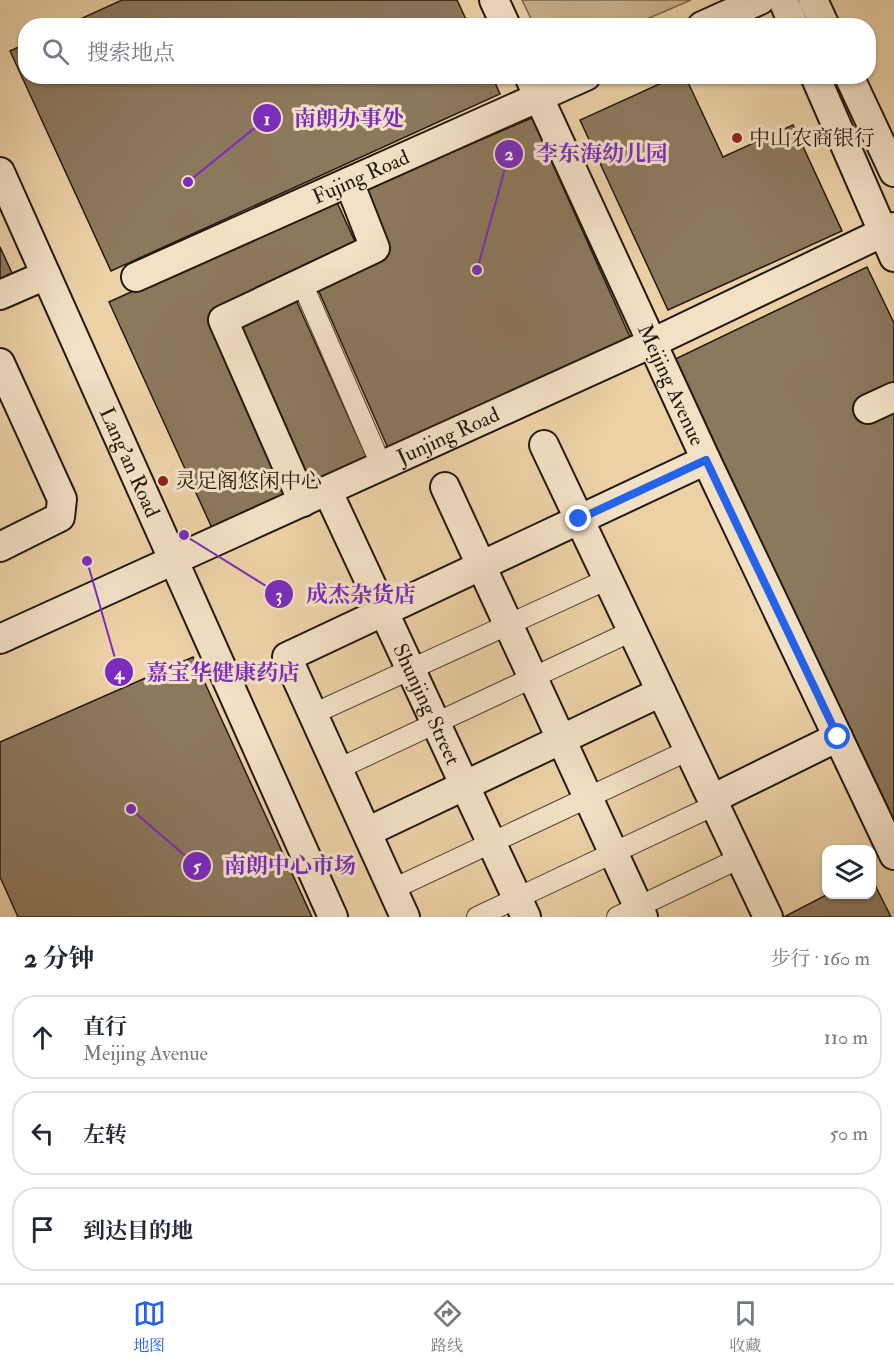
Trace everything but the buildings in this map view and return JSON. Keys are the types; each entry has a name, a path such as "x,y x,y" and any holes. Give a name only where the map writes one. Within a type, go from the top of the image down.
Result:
{"street":[{"path":"494,0 502,18"},
{"path":"720,18 760,0"},
{"path":"783,0 791,18"},
{"path":"813,0 821,18"},
{"path":"819,84 890,239"},
{"path":"853,84 894,172"},
{"name":"Fujing Road","path":"136,277 349,182 534,87"},
{"name":"Meijing Avenue","path":"534,87 706,460 894,855"},
{"name":"Lang'an Road","path":"0,172 333,917"},
{"path":"349,182 375,248 302,283 382,467"},
{"name":"Junjing Road","path":"0,639 652,343 890,239"},
{"path":"0,295 46,275"},
{"name":"Shunjing Street","path":"302,283 223,320 316,497 384,611 521,908"},
{"path":"0,363 62,499 60,517 0,547"},
{"path":"868,410 894,397"},
{"path":"544,445 768,917"},
{"path":"405,917 287,657 706,460"},
{"path":"445,487 614,853 633,914 740,858"},
{"path":"313,714 608,579"},
{"path":"338,769 632,631"},
{"path":"367,832 661,692"},
{"path":"477,917 521,908 614,853 838,737"},
{"path":"393,889 688,750"}],"shaded area":[{"path":"522,0 691,0 649,18 531,18"}],"place":[{"name":"中山农商银行","path":"737,138"},
{"name":"南朗办事处","path":"188,182"},
{"name":"李东海幼儿园","path":"477,270"},
{"name":"灵足阁悠闲中心","path":"163,481"},
{"name":"成杰杂货店","path":"184,535"},
{"name":"嘉宝华健康药店","path":"87,561"},
{"name":"南朗中心市场","path":"131,809"}],"route":[{"path":"579,519 706,460 838,737"}]}
